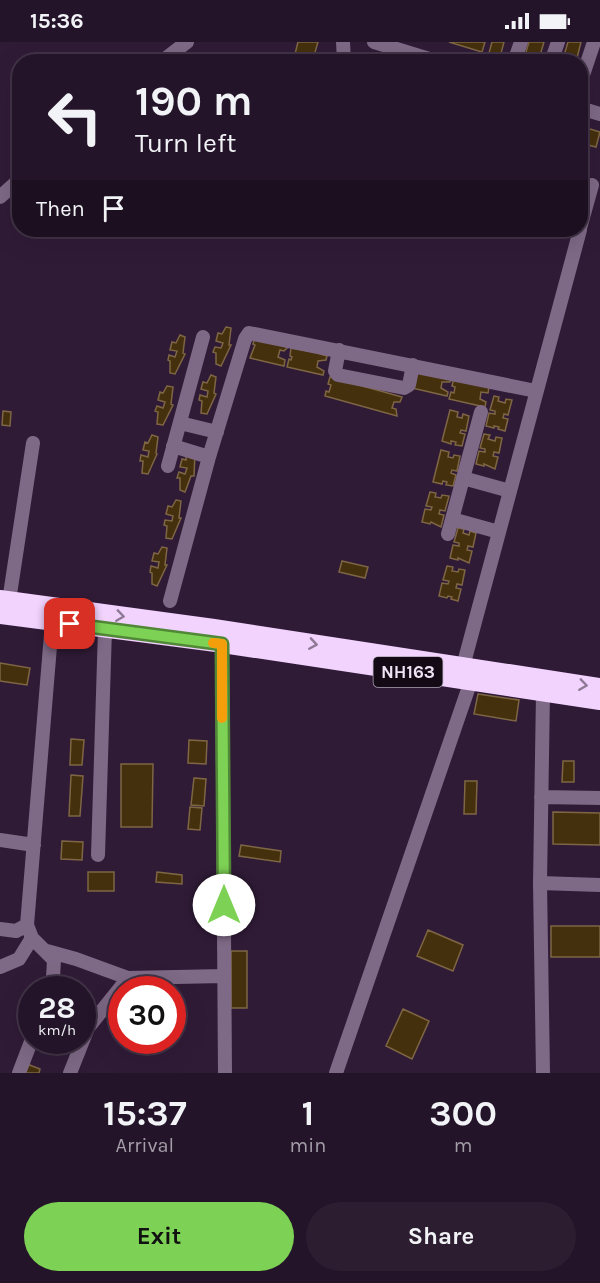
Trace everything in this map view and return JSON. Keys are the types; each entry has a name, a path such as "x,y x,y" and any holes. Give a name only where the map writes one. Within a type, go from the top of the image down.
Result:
{"highway":[{"name":"NH163","path":"3,605 52,622 467,675 600,687"},
{"name":"NH163","path":"3,605 214,628 467,675 543,693 600,701"}],"street":[{"path":"171,54 187,42"},
{"path":"374,42 413,54"},
{"path":"588,60 594,42"},
{"path":"0,197 12,186"},
{"path":"336,1073 467,675 499,532 578,237"},
{"path":"170,601 209,457 244,339 249,333 536,391"},
{"path":"168,466 203,337"},
{"path":"339,350 336,374 380,383 406,387 409,384 413,365"},
{"path":"448,534 481,412"},
{"path":"180,423 217,432"},
{"path":"3,605 33,443"},
{"path":"173,446 209,457"},
{"path":"463,478 510,491"},
{"path":"452,519 499,532"},
{"path":"0,967 18,958 30,932 34,845 52,622"},
{"path":"98,855 105,628"},
{"path":"222,644 225,1073"},
{"path":"543,693 540,883 543,1073"},
{"path":"541,797 600,798"},
{"path":"0,840 34,845"},
{"path":"540,883 600,885"},
{"path":"0,929 30,932 54,960 53,976"},
{"path":"47,951 123,976"},
{"path":"186,977 224,976"},
{"path":"70,1073 88,1028 108,1003"},
{"path":"19,1073 26,1054"}],"building":[{"path":"298,42 318,42 314,54 295,54"},
{"path":"449,42 485,42 482,52"},
{"path":"492,42 504,42 501,54 489,53"},
{"path":"529,42 544,42 540,54 525,54"},
{"path":"568,42 581,42 578,54 564,54"},
{"path":"588,128 600,132 596,147 588,145"},
{"path":"226,327 231,328 229,345 231,345 221,366 216,364 216,353 213,352 215,347 221,348 223,343 216,341 218,333 222,334"},
{"path":"180,335 185,337 183,353 185,354 175,374 170,373 170,361 168,360 169,355 175,357 177,351 170,350 172,342 176,343"},
{"path":"255,337 288,347 284,351 280,350 278,357 285,360 284,366 250,358 255,345 253,344"},
{"path":"291,348 327,356 326,360 318,361 317,367 324,371 323,375 287,367 292,357 290,356"},
{"path":"417,368 451,378 450,382 442,382 441,388 448,392 447,396 412,388"},
{"path":"211,375 216,377 214,393 216,394 207,414 201,413 200,395 207,397 208,391 201,389 203,382 207,383"},
{"path":"330,377 402,397 400,402 394,402 392,408 396,409 397,416 325,396 331,385 328,384"},
{"path":"454,377 489,387 488,393 481,392 480,399 486,402 485,407 449,399 451,392 454,393 455,387 452,386"},
{"path":"167,386 173,387 171,404 173,405 163,425 157,424 158,412 155,411 157,406 163,408 165,402 158,400 160,392 163,393"},
{"path":"494,396 499,397 498,401 505,403 506,399 512,400 508,415 504,414 503,418 508,419 505,431 498,429 499,427 486,426 489,413 495,414 495,411 490,410"},
{"path":"450,410 458,412 457,417 462,418 463,414 469,416 466,431 461,430 460,433 465,434 462,446 455,445 456,442 451,441 451,444 442,441"},
{"path":"3,411 11,412 10,426 2,425"},
{"path":"484,434 490,435 488,439 495,441 496,437 502,438 499,453 494,452 493,456 498,457 495,469 484,464 484,466 476,464 479,451 485,452 485,449 480,448"},
{"path":"152,435 158,437 157,454 148,474 142,473 141,455 148,457 149,451 143,450 145,442 148,443"},
{"path":"441,450 449,452 448,457 460,456 457,471 452,470 451,473 456,475 453,486 446,485 447,482 443,481 442,484 433,482"},
{"path":"195,454 194,476 191,476 185,492 180,490 180,478 177,478 179,472 185,474 187,468 180,467 182,459 186,460 186,456"},
{"path":"430,492 436,493 435,497 449,496 445,511 440,510 439,514 444,515 441,527 431,522 430,524 422,522 425,509 431,510 432,507 426,506"},
{"path":"176,500 181,501 179,518 181,518 172,539 166,538 165,520 172,521 173,516 166,514 168,506 172,507"},
{"path":"458,528 464,529 463,533 469,535 470,531 476,533 473,547 468,546 467,550 472,551 469,563 458,558 458,560 450,558 453,545 459,546 459,543 454,542"},
{"path":"162,547 167,548 165,565 167,565 157,586 152,584 152,573 150,572 151,566 158,568 159,562 152,561 154,553 158,554"},
{"path":"342,561 368,567 365,578 339,572"},
{"path":"447,566 453,567 452,571 465,570 462,585 457,584 456,588 461,589 458,601 451,599 452,597 439,596 442,583 448,584 449,581 443,580"},
{"path":"0,663 30,668 27,685 0,681"},
{"path":"478,694 519,700 516,721 474,714"},
{"path":"71,739 84,740 82,765 70,765"},
{"path":"189,740 207,741 206,764 188,763"},
{"path":"563,761 574,761 574,782 562,782"},
{"path":"121,764 153,764 152,827 121,827"},
{"path":"71,775 83,776 80,816 69,816"},
{"path":"194,778 206,779 204,806 191,805"},
{"path":"465,781 477,781 476,814 464,814"},
{"path":"190,807 202,808 200,830 188,829"},
{"path":"553,812 600,813 600,845 553,844"},
{"path":"62,841 83,842 82,860 61,859"},
{"path":"241,845 281,851 280,862 239,856"},
{"path":"88,872 114,872 114,891 88,891"},
{"path":"157,872 182,875 182,884 156,882"},
{"path":"551,926 600,926 600,957 551,957"},
{"path":"428,930 463,945 453,971 417,956"},
{"path":"231,951 247,951 247,1008 231,1008"},
{"path":"403,1009 429,1021 412,1059 386,1046"},
{"path":"27,1064 40,1069 39,1073 24,1073"}],"slow traffic":[{"path":"213,643 222,644 222,718"}],"route":[{"path":"70,624 222,644 224,905"}]}
